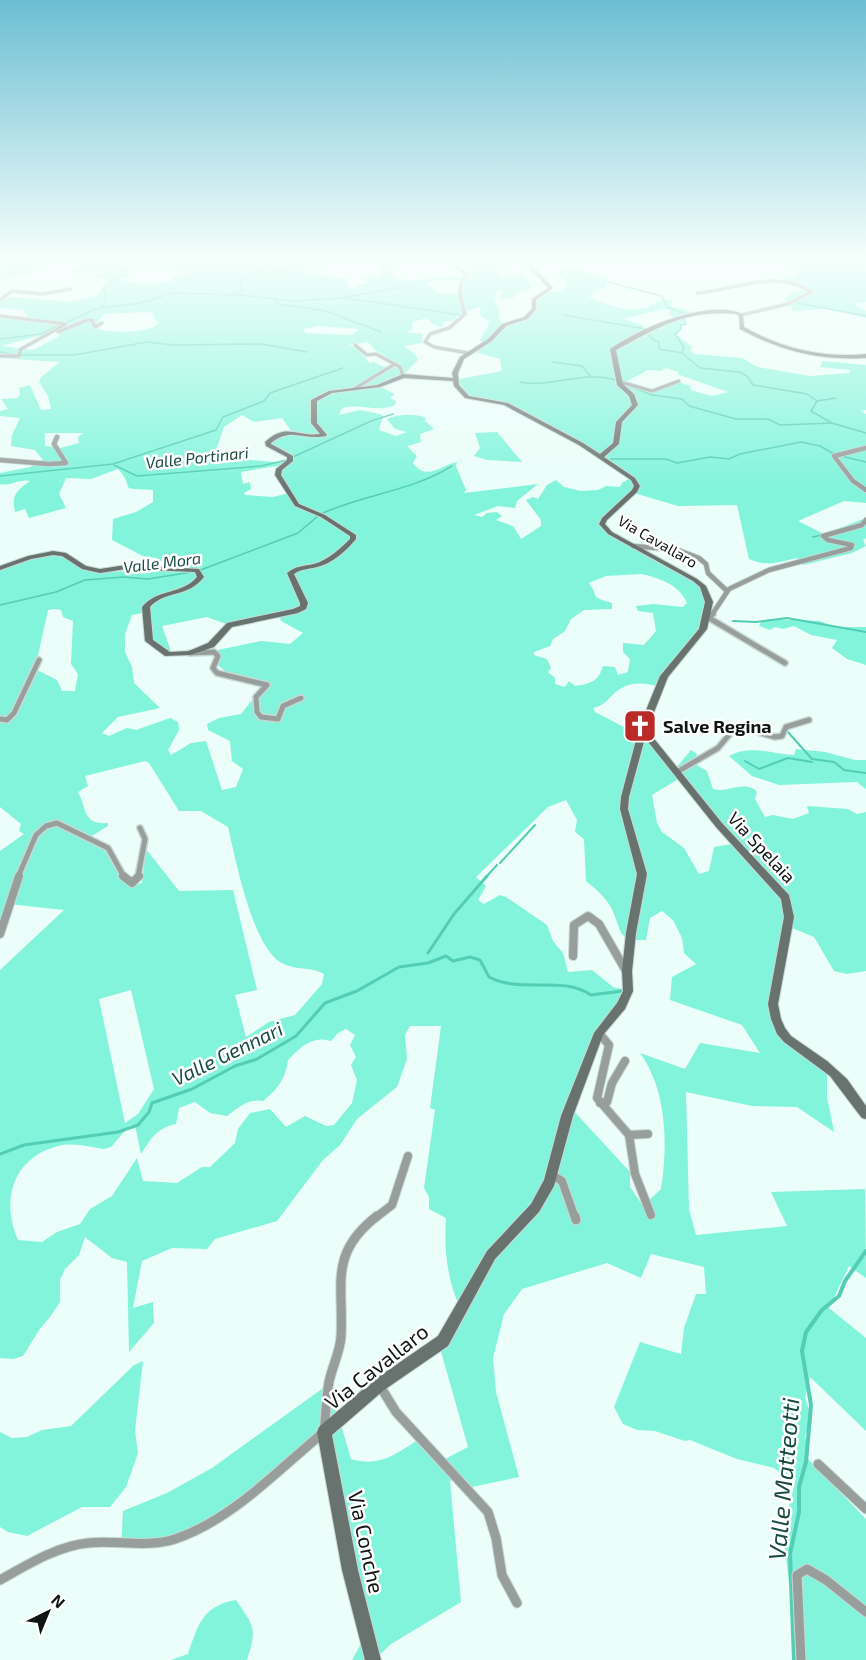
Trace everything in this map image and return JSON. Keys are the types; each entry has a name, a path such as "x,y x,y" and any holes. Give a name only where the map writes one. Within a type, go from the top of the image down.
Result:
{"street":[{"path":"0,356 20,356 21,349 45,336"},
{"path":"428,336 425,342 436,348 456,348 468,353"},
{"path":"350,389 369,389 403,376 455,380 458,366 468,353 493,336"},
{"path":"601,457 613,448 619,434 619,422 634,405 632,395 620,382 613,349 637,336"},
{"path":"759,336 784,349 825,356 866,356"},
{"path":"355,345 367,355 376,354 400,367 403,376"},
{"path":"190,653 219,639 226,627 295,611 303,607 303,600 290,573 297,569 318,565 339,554 353,539 353,535 323,516 297,505 278,475 279,469 290,461 290,456 268,445 271,439 288,431 322,436 324,434 316,428 312,417 314,400 331,392 367,385 387,366 395,364"},
{"name":"Via Cavallaro","path":"324,1432 379,1385 432,1351 443,1341 491,1255 535,1208 552,1175 567,1116 599,1033 621,1006 628,991 627,971 642,874 624,803 643,731 664,676 703,629 709,602 703,586 610,533 602,521 635,491 637,486 633,479 601,457 506,404 467,397 456,385 455,380"},
{"path":"620,382 646,391 679,381"},
{"path":"0,460 6,458 22,463 66,464 54,444 57,437"},
{"path":"866,448 834,456 853,481 866,490"},
{"path":"785,663 707,618 724,603 727,591 769,570 851,548 852,545 828,540 823,536 862,525 866,520"},
{"path":"633,546 670,549 692,554 702,560 709,568 708,573 727,591"},
{"path":"0,568 30,557 53,553 64,554 84,568 100,571 126,567 197,570 201,577 195,585 154,599 148,604 144,611 149,641 168,654 214,652 218,656 213,668 217,673 262,682 267,686 256,697 257,712 261,717 278,719 283,706 302,698"},
{"path":"749,643 773,650"},
{"path":"0,719 7,720 14,713 39,660"},
{"path":"677,772 718,748 734,729 740,727 775,737 782,736 786,727 809,720"},
{"name":"Via Spelaia","path":"643,731 719,825 786,898 789,917 773,1004 775,1018 782,1034 798,1050 833,1071 866,1114"},
{"path":"0,934 19,874 41,827 49,822 57,822 108,848 125,880 132,883 138,879 145,839 140,828"},
{"path":"573,956 574,925 588,916 600,924 627,971"},
{"path":"599,1033 609,1045 607,1068 597,1098 629,1135 635,1174 651,1215"},
{"path":"600,1102 607,1102 612,1083 625,1061"},
{"path":"629,1135 648,1134"},
{"name":"Via Cavallaro","path":"324,1432 329,1381 341,1339 339,1281 343,1257 367,1224 392,1205 408,1156"},
{"path":"552,1175 562,1181 576,1220"},
{"path":"379,1385 396,1412 488,1512 496,1538 502,1575 517,1603"},
{"path":"0,1580 36,1561 85,1543 174,1540 212,1520 324,1432"},
{"name":"Via Conche","path":"324,1432 350,1570 373,1660"},
{"path":"818,1464 866,1509"},
{"path":"801,1660 797,1575 807,1569 826,1580 866,1612"}],"green space":[{"path":"0,336 37,336 1,346 33,350 58,336 423,336 422,343 404,346 415,354 418,360 403,375 378,386 395,394 390,398 396,401 395,405 382,408 342,408 339,415 360,410 380,414 383,416 379,430 396,436 407,432 395,429 387,419 406,415 426,418 425,421 434,429 420,434 421,442 407,446 417,456 413,463 418,469 429,472 457,462 456,466 466,490 464,493 538,484 517,501 515,508 498,506 474,515 482,517 487,513 497,512 502,516 496,520 513,526 521,539 541,526 541,520 526,500 533,497 538,499 547,485 556,480 564,487 581,491 598,490 606,486 620,487 632,477 592,451 510,406 468,397 454,380 502,371 500,359 472,351 484,344 480,340 482,336 679,336 692,347 690,351 695,354 742,358 757,367 810,376 850,373 850,370 820,367 823,361 866,365 866,410 861,411 866,414 866,503 844,501 798,521 824,534 866,518 866,538 863,540 866,546 852,553 803,565 797,558 761,563 749,559 737,505 678,506 634,493 602,523 623,541 676,567 707,596 702,632 673,666 662,688 646,684 625,686 602,705 593,708 595,712 641,736 643,733 676,768 691,750 697,754 695,764 707,771 713,789 748,787 754,789 757,792 755,799 765,817 773,815 793,819 809,813 807,806 848,809 857,814 866,812 866,971 847,974 834,971 814,937 785,925 775,1010 781,1030 827,1069 827,1097 834,1132 797,1107 752,1106 686,1092 689,1209 696,1235 787,1226 771,1192 865,1189 866,1278 849,1266 829,1308 866,1338 866,1431 810,1377 805,1397 812,1421 805,1436 809,1450 807,1458 866,1519 866,1660 798,1660 783,1532 796,1478 784,1476 774,1468 737,1459 690,1440 685,1441 655,1431 637,1430 623,1424 614,1407 640,1342 681,1354 684,1328 696,1294 706,1294 704,1267 651,1254 641,1278 607,1263 522,1289 504,1314 493,1358 496,1392 519,1477 472,1487 459,1477 450,1481 461,1602 391,1644 374,1660 352,1660 367,1633 327,1433 213,1521 168,1546 121,1547 123,1511 167,1493 212,1468 326,1386 339,1418 351,1459 369,1462 385,1459 416,1441 443,1460 468,1447 440,1348 460,1308 447,1264 446,1218 429,1209 429,1197 424,1188 435,1110 430,1108 441,1026 410,1026 405,1035 407,1059 397,1087 357,1119 340,1145 323,1160 277,1221 215,1239 207,1249 172,1248 142,1261 133,1308 153,1302 154,1323 129,1352 127,1262 112,1258 85,1237 79,1255 65,1269 60,1280 60,1302 23,1356 13,1359 0,1358 0,970 64,910 8,904 0,924 0,851 24,834 19,831 21,824 0,807 0,570 22,561 53,554 65,556 84,570 98,572 175,570 156,558 143,556 112,540 113,519 136,512 153,502 153,490 128,487 124,476 118,469 91,479 66,478 59,494 66,508 29,518 25,509 15,512 14,501 18,490 30,481 0,484 0,473 30,467 43,460 35,450 11,446 12,435 20,418 0,416 0,411 8,409 1,399 17,398 20,395 19,388 30,385 41,410 51,409 48,396 39,382 41,377 60,362 0,358","holes":["368,342 375,350 396,363 383,367 374,362 370,363 356,347 348,345","666,368 728,392 712,396 690,390 691,386 675,381 652,390 627,381 648,370 661,371","242,415 254,422 282,418 292,432 269,442 271,447 290,455 287,463 251,460 235,455 224,462 213,459 224,427","45,433 83,433 78,437 79,443 60,448 45,446","283,465 277,472 289,493 273,497 245,495 244,493 251,489 250,482 243,484 241,472","641,574 674,587 687,603 683,607 653,604 636,606 638,611 653,613 656,631 644,645 623,643 623,652 630,659 628,672 618,675 615,667 603,666 599,675 589,683 575,686 569,681 565,687 555,684 555,678 548,672 551,668 547,659 534,655 534,652 550,646 553,639 565,631 571,619 584,610 612,609 612,603 597,598 589,583 606,576","48,610 61,610 63,617 73,621 71,664 78,674 75,691 62,691 57,680 35,669","142,613 151,645 160,652 172,654 162,626 207,617 229,625 279,615 281,621 303,633 290,644 261,641 213,651 218,654 214,662 231,676 259,680 265,684 241,714 219,718 207,724 208,730 230,741 232,761 243,769 236,787 222,790 206,741 191,743 171,755 168,750 179,730 178,722 170,718 136,730 127,728 109,736 102,733 118,717 160,708 134,683 132,667 125,652 125,634 132,615","145,761 149,763 179,811 201,811 228,827 246,900 261,938 270,952 285,965 324,974 322,984 295,1015 269,1022 246,1037 235,995 257,990 233,890 179,891 146,849 142,883 129,887 118,874 105,849 87,839 108,826 108,823 100,823 89,818 78,792 88,786 85,776","680,778 732,844 714,847 709,871 699,874 684,848 662,832 657,823 652,795","566,800 577,820 575,832 584,839 586,881 609,904 623,935 631,939 646,940 650,918 662,911 673,920 682,938 684,953 696,964 672,977 670,1000 742,1025 760,1053 700,1043 685,1069 640,1053 656,1084 665,1136 661,1189 643,1206 630,1187 630,1172 571,1108 602,1034 630,991 613,987 592,970 568,972 563,953 553,941 547,925 506,897 500,895 484,904 478,900 486,886 476,877 548,807","131,990 154,1089 138,1114 125,1123 99,999","346,1029 355,1035 350,1045 356,1057 351,1065 357,1080 352,1103 334,1125 326,1126 305,1116 286,1127 270,1109 250,1113 238,1129 235,1143 210,1167 202,1167 177,1183 143,1181 137,1158 112,1196 90,1209 80,1224 57,1232 42,1242 18,1240 10,1210 11,1195 21,1170 43,1152 69,1144 104,1149 111,1147 129,1126 135,1125 141,1154 155,1134 176,1124 179,1108 195,1102 210,1113 227,1116 248,1102 263,1101 280,1083 288,1060 307,1043 331,1041 338,1033"]},
{"path":"497,432 522,462 487,460 474,456 480,448 475,433"},
{"path":"767,619 820,621 835,627 866,627 866,665 847,659 832,648 837,640 811,635 794,626 783,629 775,627 770,630 759,626 761,622 768,621"},
{"path":"796,749 866,760 866,789 857,782 779,785 752,776 729,756 737,752 753,750 794,755"},
{"path":"143,1361 135,1430 138,1453 126,1487 110,1507 82,1507 27,1536 8,1532 0,1527 0,1432 12,1438 27,1437 42,1430 71,1426 134,1365"},
{"path":"236,1600 252,1628 252,1641 247,1660 171,1660 188,1654 203,1618 209,1612"}],"waterway":[{"path":"0,339 21,336"},
{"path":"650,336 659,342 659,349 682,353"},
{"path":"677,336 684,347 682,353"},
{"path":"19,355 74,355 147,342 174,345 261,344 307,352"},
{"path":"0,352 14,355"},
{"path":"682,353 700,368 739,372 747,376 753,385 807,394 817,401"},
{"path":"552,362 582,366 591,377"},
{"name":"Valle Portinari","path":"0,476 113,464 216,430 223,417 264,401 270,393 343,368"},
{"path":"520,382 544,383 592,377 616,380"},
{"path":"627,385 652,395 682,399 689,406 736,419 768,419 780,425 831,423"},
{"path":"817,401 836,398"},
{"path":"817,401 811,411 832,423 866,433"},
{"name":"Valle Portinari","path":"293,457 371,421 393,414"},
{"path":"611,459 666,459 677,463 710,457 729,459 740,454 801,442 820,446 834,454"},
{"path":"841,456 866,462"},
{"name":"Valle Portinari","path":"114,465 137,476 261,466 287,460"},
{"name":"Valle Mora","path":"323,513 405,487 452,466"},
{"name":"Valle Mora","path":"198,571 298,533 318,516"},
{"path":"830,532 851,526"},
{"path":"813,537 822,535"},
{"name":"Valle Mora","path":"0,605 56,592 85,580 123,577 148,579 192,572"},
{"path":"733,621 756,622 787,618 866,632"},
{"path":"787,731 812,759 834,762 844,770 866,773"},
{"path":"745,761 759,769 788,758 812,762"},
{"path":"500,863 535,825"},
{"path":"486,877 497,865"},
{"path":"428,953 454,914 487,876"},
{"name":"Valle Gennari","path":"0,1154 24,1145 118,1132 138,1125 149,1112 152,1103 192,1089 235,1066 257,1059 296,1036 325,1003 357,991 399,967 428,963 446,956 453,961 470,957 480,960 489,977 501,982 567,986 591,995 622,991"},
{"name":"Valle Matteotti","path":"794,1660 790,1554 799,1512 799,1487 806,1462 811,1405 802,1351 806,1332 822,1310 839,1296 845,1281 866,1251"}],"place":[{"name":"Salve Regina","path":"640,726"}]}
